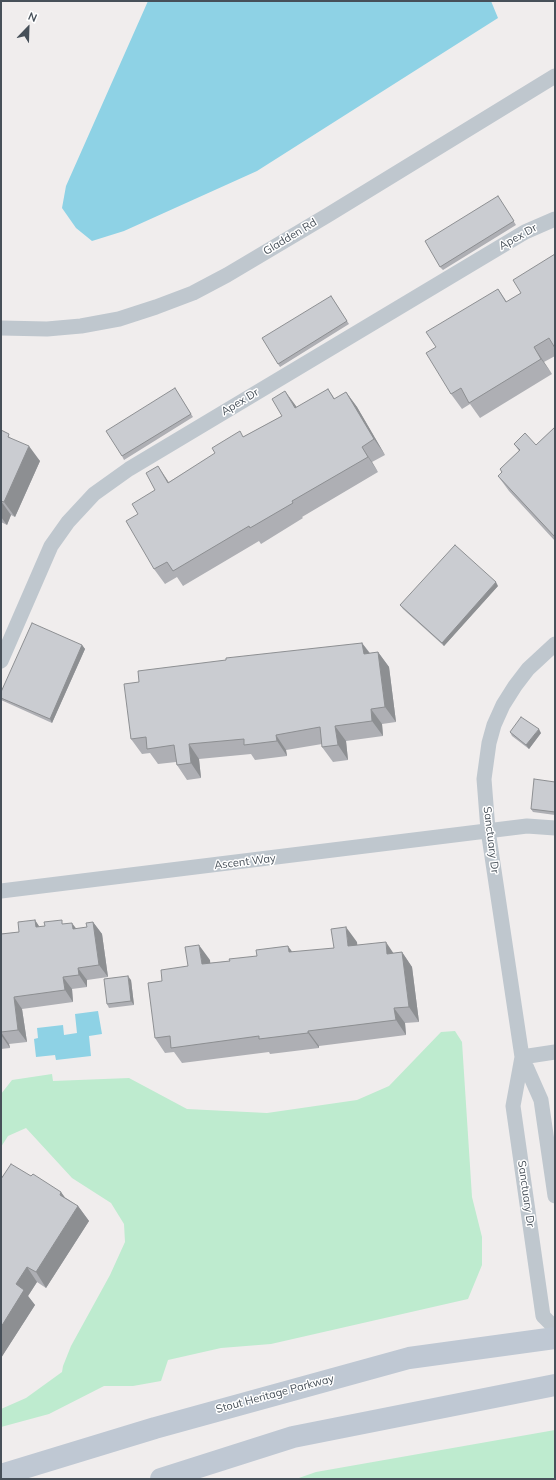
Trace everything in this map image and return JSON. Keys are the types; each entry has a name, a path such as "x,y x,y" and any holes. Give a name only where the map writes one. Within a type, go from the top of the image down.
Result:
{"street":[{"name":"Stout Heritage Parkway","path":"1,1475 155,1428 409,1358 555,1338"},
{"path":"161,1479 293,1437 485,1397 555,1385"}],"lane":[{"name":"Gladden Rd","path":"1,328 47,329 81,326 119,319 193,293 328,215 555,76"},
{"name":"Apex Dr","path":"1,661 51,546 68,522 94,494 129,469 512,240 546,222 555,219"},
{"name":"Sanctuary Dr","path":"555,644 528,669 515,686 494,725 485,761 484,779 488,830 522,1057 541,1100 555,1196"},
{"name":"Ascent Way","path":"1,891 488,830 527,826 555,828"},
{"path":"522,1057 555,1052"},
{"name":"Sanctuary Dr","path":"522,1057 513,1106 543,1316 555,1328"}],"green space":[{"path":"455,1031 462,1042 472,1197 482,1237 482,1265 468,1299 271,1344 221,1348 168,1360 161,1381 133,1386 104,1386 49,1414 1,1427 1,1409 26,1398 62,1372 71,1346 110,1275 125,1242 124,1224 111,1203 72,1178 26,1128 8,1136 1,1147 1,1094 12,1080 52,1074 53,1081 129,1078 187,1109 267,1113 357,1100 389,1086 441,1032"},
{"path":"555,1430 555,1479 296,1479 316,1472"}],"water":[{"path":"148,1 491,1 498,18 257,171 124,231 92,241 76,228 62,208 66,186"},
{"path":"98,1011 102,1034 89,1036 91,1056 56,1060 55,1055 36,1057 34,1039 38,1038 37,1028 63,1025 64,1035 77,1033 75,1014"}],"building":[{"path":"498,196 514,221 440,267 425,241"},
{"path":"555,254 555,348 549,338 534,347 541,359 469,403 461,388 451,394 426,353 436,347 426,332 498,289 506,302 521,293 513,280"},
{"path":"331,296 347,321 278,364 262,338"},
{"path":"175,388 191,414 122,456 106,431"},
{"path":"328,389 334,399 346,392 374,439 362,447 368,457 292,501 293,503 250,528 249,526 173,571 167,562 154,569 126,521 138,514 132,504 155,490 146,473 158,466 168,483 215,453 212,448 240,431 243,437 282,416 272,399 285,391 295,408"},
{"path":"555,427 555,537 498,476 502,472 500,469 520,450 514,444 525,433 536,445"},
{"path":"1,430 9,434 8,437 29,446 4,502 1,501"},
{"path":"455,545 496,582 442,643 400,605"},
{"path":"32,623 82,645 50,719 1,698 1,692"},
{"path":"362,643 364,654 378,652 385,707 371,709 372,721 335,726 338,745 322,747 320,727 276,735 277,741 244,745 244,739 189,744 191,763 177,765 174,745 147,749 146,737 131,739 124,684 139,682 138,671 226,660 226,658"},
{"path":"521,717 539,729 526,745 510,732"},
{"path":"534,779 555,782 555,812 531,809"},
{"path":"35,920 36,927 45,926 44,922 62,920 62,924 72,923 73,929 87,927 86,923 93,922 99,965 78,968 79,975 63,977 65,990 14,997 18,1030 1,1032 1,934 19,932 18,922"},
{"path":"346,927 348,946 386,942 387,954 402,952 409,1007 394,1008 396,1020 308,1031 308,1033 259,1039 259,1036 171,1048 170,1036 155,1038 148,983 162,981 161,970 188,966 185,947 199,945 202,964 230,961 229,959 257,956 256,950 288,946 289,952 334,948 331,929"},
{"path":"128,976 131,1001 107,1004 104,979"},
{"path":"11,1164 31,1176 33,1174 61,1192 60,1195 78,1206 36,1272 27,1267 16,1284 24,1290 1,1327 1,1179"}]}
